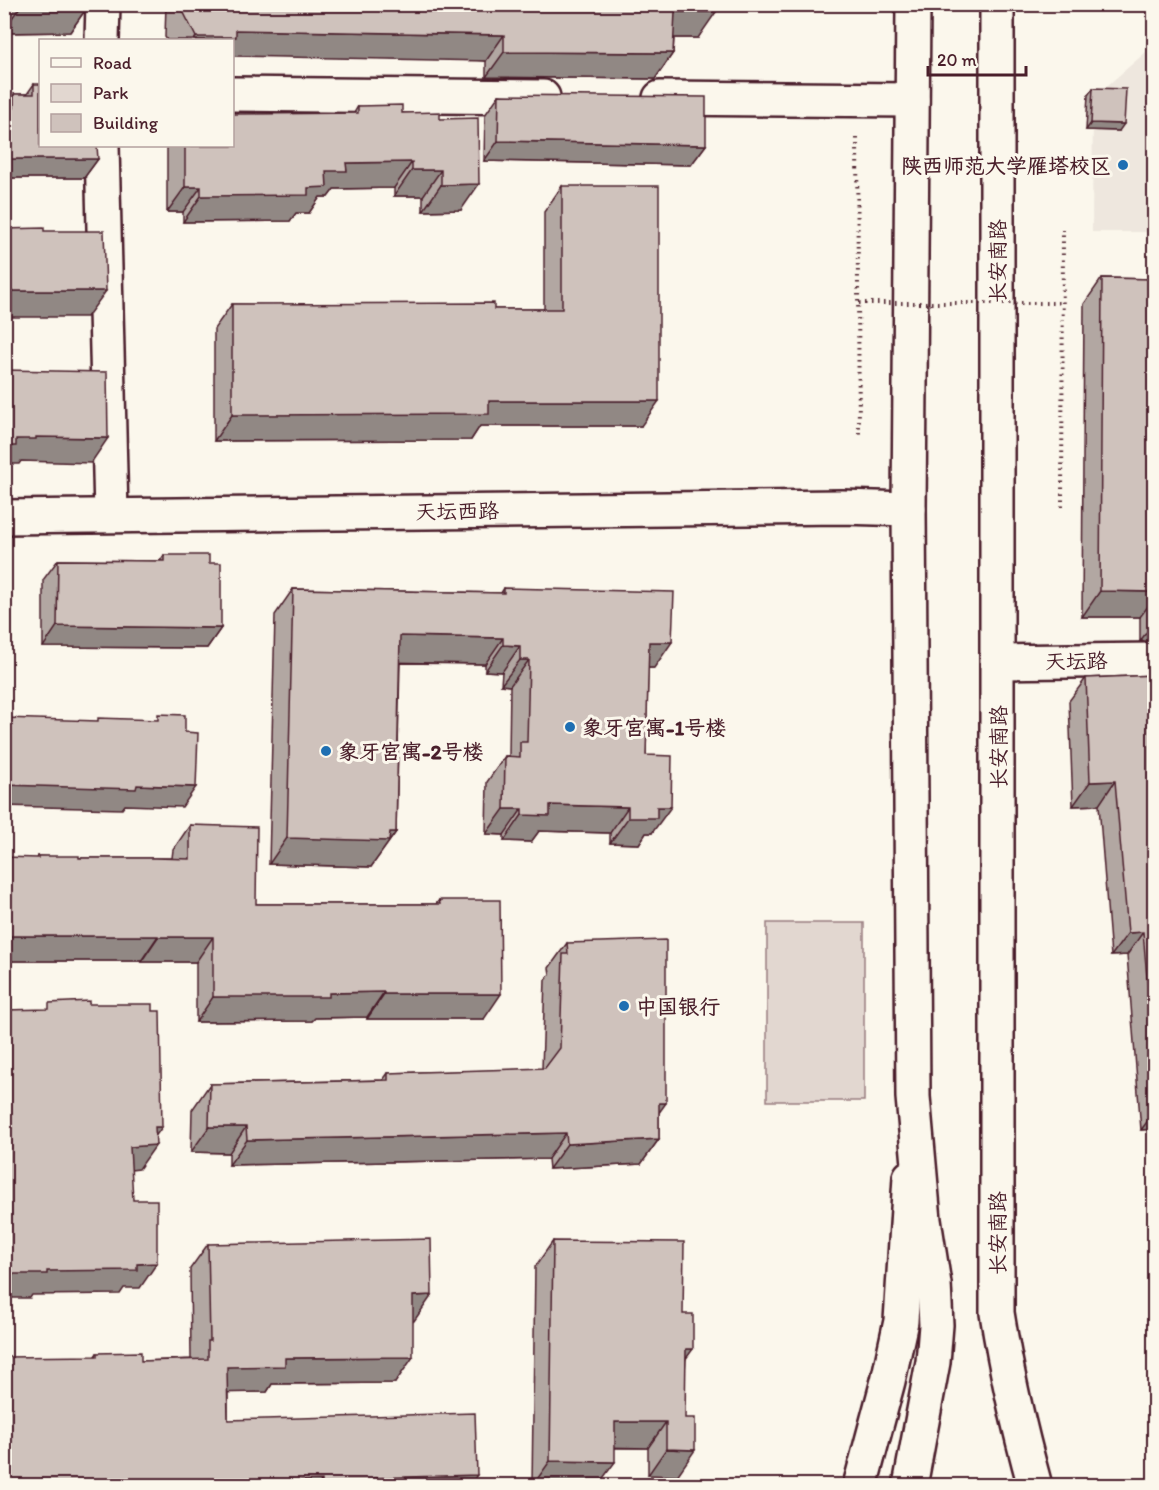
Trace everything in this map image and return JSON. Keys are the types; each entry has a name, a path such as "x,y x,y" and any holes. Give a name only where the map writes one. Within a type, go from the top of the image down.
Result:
{"main road":[{"path":"102,4 102,39"},
{"path":"860,1485 888,1381 901,1321 908,1224 913,1097 909,509 913,4"},
{"name":"长安南路","path":"997,4 997,1313 1011,1393 1035,1485"},
{"path":"234,94 568,97"},
{"path":"628,98 912,100"},
{"path":"102,147 111,514"},
{"name":"天坛西路","path":"4,517 842,507 909,509"},
{"name":"天坛路","path":"998,662 1155,660"},
{"path":"910,1485 933,1362 936,1324 934,1284 924,1220 913,1097"}],"path":[{"path":"857,138 860,435"},
{"path":"1062,507 1063,230"},
{"path":"859,303 1063,303"}],"shaded area":[{"name":"陕西师范大学雁塔校区","path":"1154,45 1154,232 1092,232 1093,98"}],"green space":[{"path":"767,923 864,923 864,1101 767,1101"}],"building":[{"path":"20,4 88,4 88,6 20,7"},
{"path":"184,4 716,4 716,12 675,12 673,53 504,52 504,35 236,30 236,37 196,37 183,11"},
{"path":"34,84 39,84 39,147 97,147 98,159 4,159 4,108 14,108 14,94 34,94"},
{"path":"1093,88 1126,89 1124,124 1091,123"},
{"path":"499,95 706,97 706,145 498,141"},
{"path":"402,105 402,113 440,112 440,119 478,118 479,184 441,185 441,170 412,170 412,162 346,163 347,171 326,171 327,187 308,188 308,195 201,196 201,187 185,187 185,147 234,147 234,114 358,113 358,106"},
{"path":"562,186 659,186 659,401 489,401 489,414 232,415 232,304 494,303 494,309 562,309"},
{"path":"44,228 44,231 104,231 106,291 4,291 4,229"},
{"path":"1102,278 1155,279 1155,592 1100,591"},
{"path":"4,370 107,372 108,438 36,437 36,439 16,439 16,446 4,446"},
{"path":"164,555 209,555 209,563 221,563 221,628 57,626 58,560 164,561"},
{"path":"504,588 674,592 672,642 649,642 646,755 672,756 671,807 657,807 657,818 628,818 628,807 550,805 550,816 522,815 522,809 504,809 505,756 520,757 520,742 527,742 529,660 520,660 520,646 503,645 503,638 400,636 396,832 390,832 389,841 287,838 293,589 504,593"},
{"path":"1155,675 1155,1068 1143,932 1128,933 1115,781 1090,782 1086,678"},
{"path":"158,714 185,715 185,732 198,733 196,787 137,785 136,789 4,785 4,718 158,720"},
{"path":"190,825 257,827 256,904 440,904 439,900 500,900 501,994 384,994 384,992 329,993 329,997 213,997 213,937 4,936 4,857 79,856 79,858 190,859"},
{"path":"666,940 666,1103 659,1103 659,1139 567,1144 566,1133 247,1140 246,1127 209,1127 210,1084 388,1080 388,1073 545,1068 560,1048 563,954 568,954 567,943"},
{"path":"89,1001 89,1004 152,1004 152,1011 160,1011 162,1127 155,1127 156,1145 130,1147 133,1200 157,1200 157,1263 137,1264 137,1270 4,1274 4,1010 49,1009 49,1003"},
{"path":"431,1239 432,1295 413,1296 413,1357 285,1358 285,1366 227,1367 228,1420 475,1413 477,1475 373,1478 374,1485 322,1485 322,1480 240,1482 241,1485 4,1485 4,1357 97,1356 97,1353 141,1352 141,1361 208,1359 208,1341 210,1341 208,1244"},
{"path":"553,1241 684,1242 683,1314 693,1314 693,1349 686,1349 685,1418 695,1418 695,1450 666,1449 666,1422 615,1422 615,1462 550,1461"}],"place":[{"name":"陕西师范大学雁塔校区","path":"1123,165"},
{"name":"象牙宫寓-1号楼","path":"570,727"},
{"name":"象牙宫寓-2号楼","path":"326,751"},
{"name":"中国银行","path":"624,1006"}]}
